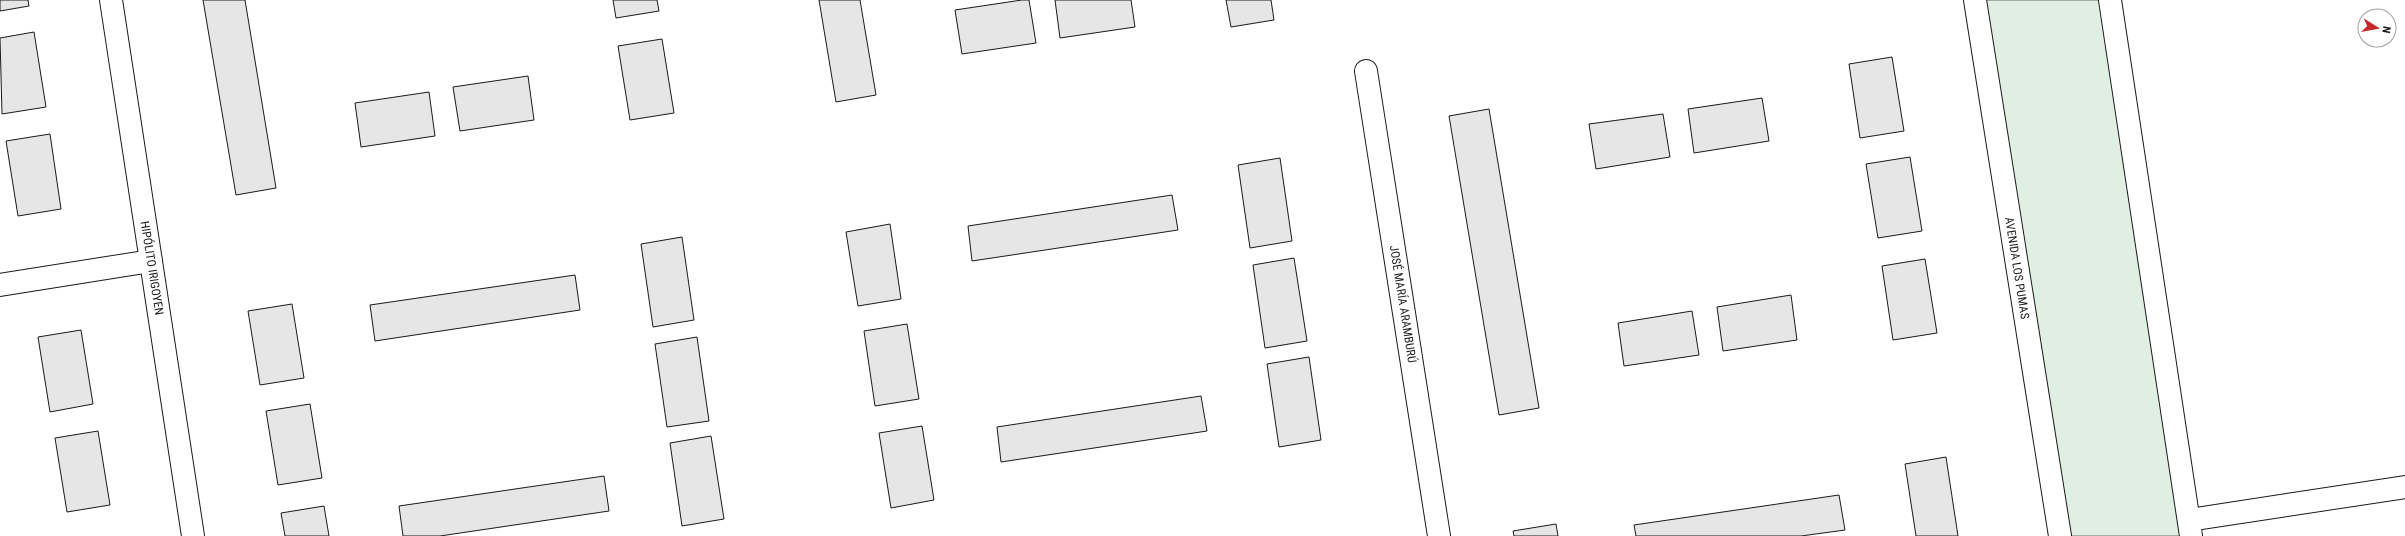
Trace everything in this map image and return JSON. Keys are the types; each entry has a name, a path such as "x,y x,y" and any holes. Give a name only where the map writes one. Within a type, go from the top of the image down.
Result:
{"street":[{"name":"HIPÓLITO IRIGOYEN","path":"111,0 193,536"},
{"name":"AVENIDA LOS PUMAS","path":"1975,0 2060,536"},
{"path":"2110,0 2190,528 2405,487"},
{"name":"JOSÉ MARÍA ARAMBURÚ","path":"1366,71 1439,536"},
{"path":"0,285 151,261"}],"green space":[{"path":"1974,0 2105,0 2187,536 2059,536"}],"building":[{"path":"0,0 28,0 29,6 0,11"},
{"path":"203,0 245,0 276,188 236,195"},
{"path":"613,0 657,0 659,11 616,18"},
{"path":"819,0 860,0 876,95 836,102"},
{"path":"1029,0 1036,43 962,54 955,10"},
{"path":"1055,0 1131,0 1135,27 1060,38"},
{"path":"1226,0 1271,0 1274,20 1231,27"},
{"path":"34,32 46,107 2,114 0,38"},
{"path":"662,39 674,113 630,120 618,46"},
{"path":"1892,57 1904,131 1860,138 1849,64"},
{"path":"528,76 534,120 460,131 453,87"},
{"path":"429,92 435,136 361,147 355,103"},
{"path":"1762,98 1769,141 1694,153 1688,109"},
{"path":"1489,109 1539,408 1499,415 1449,116"},
{"path":"1663,114 1670,157 1596,169 1589,124"},
{"path":"50,134 61,209 18,216 6,141"},
{"path":"1910,157 1922,231 1878,238 1866,164"},
{"path":"1280,158 1292,241 1250,248 1238,165"},
{"path":"1172,195 1178,230 972,261 968,226"},
{"path":"890,224 901,299 858,306 846,232"},
{"path":"682,237 694,320 653,327 641,244"},
{"path":"1294,258 1307,341 1265,348 1253,265"},
{"path":"1925,259 1937,333 1893,340 1882,266"},
{"path":"575,275 580,310 375,341 370,305"},
{"path":"1791,295 1797,340 1723,351 1717,307"},
{"path":"292,304 304,378 260,385 248,311"},
{"path":"1692,311 1699,355 1624,366 1618,323"},
{"path":"907,324 919,399 875,406 864,331"},
{"path":"81,330 93,404 50,412 38,337"},
{"path":"697,337 709,421 667,427 655,344"},
{"path":"1309,357 1321,440 1279,447 1267,364"},
{"path":"1201,396 1207,431 1001,462 997,427"},
{"path":"310,404 322,478 278,485 266,411"},
{"path":"922,426 934,500 891,508 879,433"},
{"path":"98,431 110,505 67,512 55,438"},
{"path":"711,436 724,519 682,526 670,443"},
{"path":"1946,457 1958,536 1916,536 1905,464"},
{"path":"604,476 609,511 440,536 403,536 399,506"},
{"path":"1839,495 1845,530 1801,536 1636,536 1634,525"},
{"path":"324,506 329,536 285,536 281,513"},
{"path":"1556,524 1558,536 1514,536 1513,531"}]}
